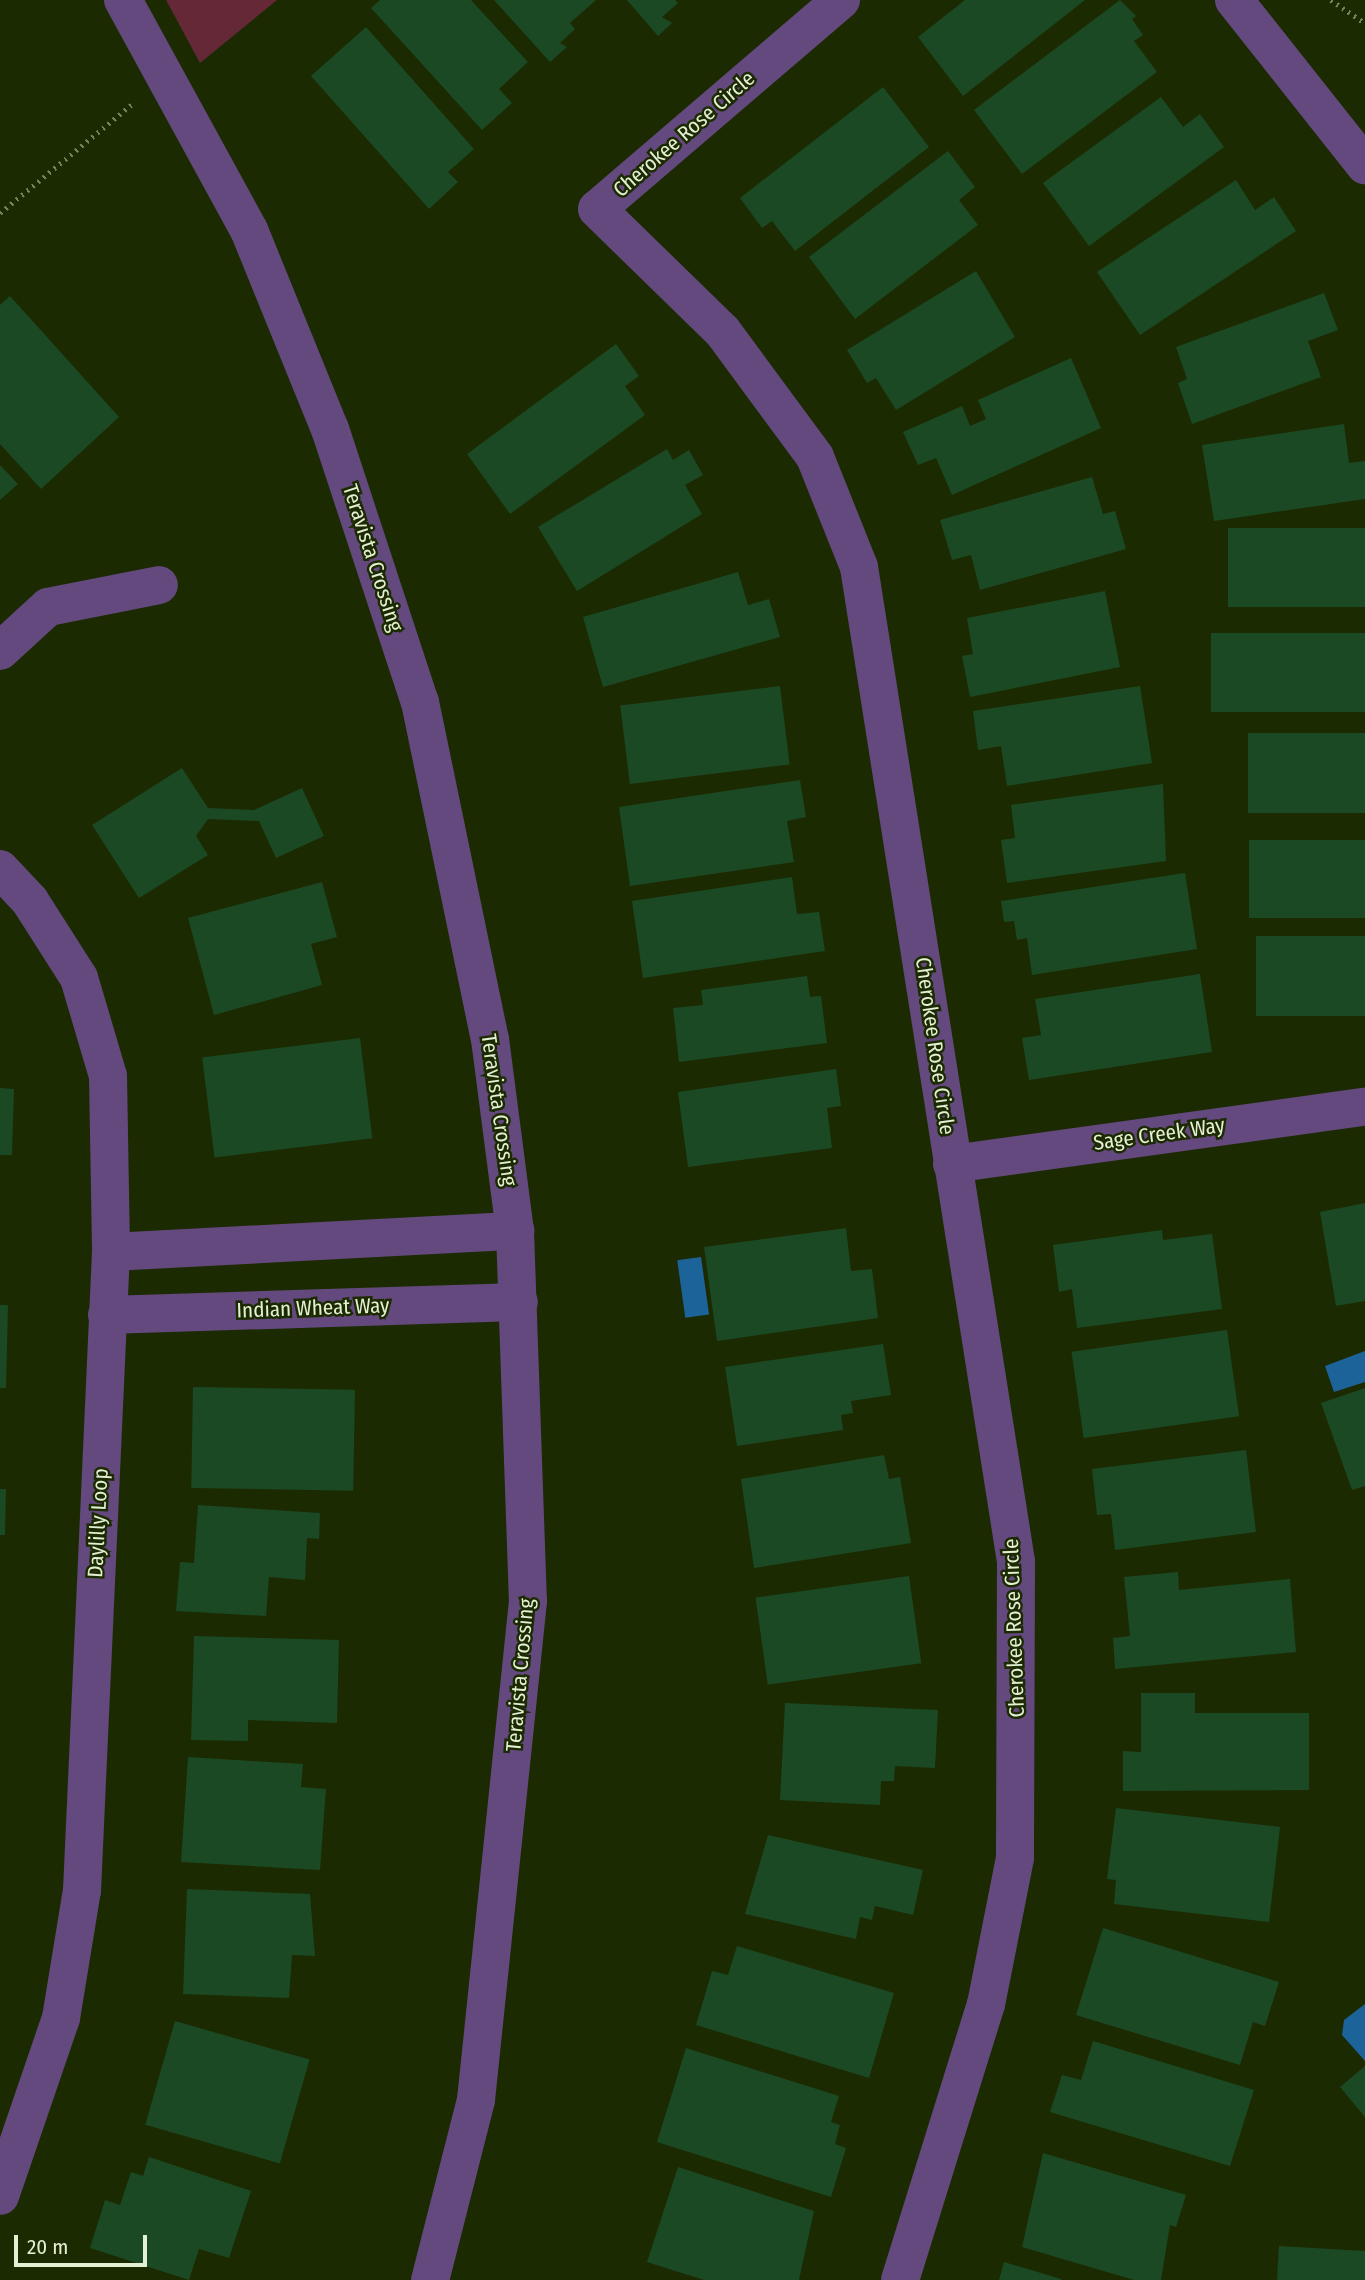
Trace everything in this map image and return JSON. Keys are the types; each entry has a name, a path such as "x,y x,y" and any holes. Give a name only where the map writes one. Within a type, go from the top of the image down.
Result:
{"street":[{"name":"Teravista Crossing","path":"123,0 264,267 330,429 420,702 490,1039 515,1231 528,1601 476,2100 430,2280"},
{"name":"Cherokee Rose Circle","path":"841,0 597,209 723,332 815,457 859,567 1016,1562 1015,1858 986,2004 900,2280"},
{"path":"1234,0 1365,165"},
{"path":"0,650 48,607 159,585"},
{"name":"Daylilly Loop","path":"0,869 30,901 79,978 108,1076 111,1252 82,1891 61,2018 0,2196"},
{"name":"Sage Creek Way","path":"953,1164 1365,1107"},
{"path":"111,1252 515,1231"},
{"name":"Indian Wheat Way","path":"107,1315 519,1302"}],"path":[{"path":"1331,0 1365,23"},
{"path":"0,213 165,78"}],"shaded area":[{"path":"166,0 277,0 200,63"}],"water":[{"path":"701,1257 709,1314 685,1318 677,1260"},
{"path":"1365,1351 1365,1382 1334,1392 1325,1366"},
{"path":"1365,2004 1365,2061 1342,2035 1344,2020"}],"building":[{"path":"380,0 471,0 528,62 499,89 512,103 482,130 371,8"},
{"path":"494,0 596,0 570,23 575,29 560,43 567,47 550,62"},
{"path":"627,0 675,0 678,3 662,17 672,23 658,36"},
{"path":"965,0 1085,0 963,96 918,37"},
{"path":"1120,0 1136,16 1132,19 1143,35 1134,41 1157,72 1022,174 974,110"},
{"path":"366,27 474,149 448,172 458,182 429,209 311,76"},
{"path":"883,87 929,147 795,251 772,221 762,228 740,198"},
{"path":"1161,97 1183,127 1200,114 1224,147 1089,246 1043,183"},
{"path":"948,151 975,187 959,200 978,225 855,319 809,257"},
{"path":"1236,180 1255,210 1274,197 1296,231 1140,335 1097,272"},
{"path":"976,271 1015,337 896,410 876,378 867,383 847,350"},
{"path":"1324,293 1338,330 1308,341 1321,377 1192,424 1178,383 1187,379 1176,347"},
{"path":"10,296 119,417 41,489 0,444 0,305"},
{"path":"616,344 639,376 625,386 645,415 510,514 467,454"},
{"path":"1071,358 1101,428 952,495 936,458 918,465 903,432 962,406 970,426 986,419 978,400"},
{"path":"1344,424 1349,463 1365,461 1365,499 1214,521 1202,445"},
{"path":"667,449 673,460 689,450 703,475 685,485 702,514 577,591 538,527"},
{"path":"0,465 18,484 0,500"},
{"path":"1092,477 1103,514 1115,511 1126,549 980,590 971,555 952,560 940,520"},
{"path":"1228,528 1365,528 1365,607 1228,607"},
{"path":"738,572 748,605 769,599 780,637 603,687 583,617"},
{"path":"1105,591 1120,667 970,697 962,656 973,654 967,618"},
{"path":"1211,633 1365,633 1365,712 1211,712"},
{"path":"780,686 790,764 630,784 620,706"},
{"path":"1140,686 1152,763 1007,786 1001,746 978,750 973,711"},
{"path":"1248,733 1365,733 1365,813 1248,813"},
{"path":"182,768 208,808 254,810 302,788 324,836 276,858 259,821 208,819 196,836 208,855 139,898 92,825"},
{"path":"800,780 806,817 787,821 794,862 630,886 619,807"},
{"path":"1163,784 1166,861 1007,883 1001,840 1015,838 1011,805"},
{"path":"1249,840 1365,840 1365,918 1249,918"},
{"path":"1185,873 1197,949 1032,975 1027,938 1017,940 1014,921 1004,922 1001,901"},
{"path":"792,877 797,914 819,912 825,951 643,978 632,901"},
{"path":"322,882 337,937 311,944 322,985 214,1015 188,918"},
{"path":"1256,936 1365,936 1365,1016 1256,1016"},
{"path":"1200,974 1212,1052 1029,1080 1022,1038 1041,1035 1035,999"},
{"path":"807,976 810,997 821,996 827,1043 679,1062 673,1008 703,1005 701,990"},
{"path":"360,1038 372,1138 214,1158 202,1057"},
{"path":"836,1069 841,1106 827,1108 832,1148 688,1167 678,1092"},
{"path":"0,1088 14,1089 12,1155 0,1155"},
{"path":"1365,1203 1365,1301 1336,1306 1320,1212"},
{"path":"846,1228 851,1271 872,1269 878,1318 717,1341 704,1247"},
{"path":"1162,1230 1163,1240 1212,1234 1222,1309 1077,1328 1072,1289 1059,1292 1053,1245"},
{"path":"0,1305 8,1305 6,1388 0,1388"},
{"path":"1227,1330 1239,1416 1084,1438 1072,1352"},
{"path":"883,1344 891,1395 851,1401 853,1413 841,1415 843,1430 737,1446 725,1367"},
{"path":"193,1387 355,1390 353,1491 191,1488"},
{"path":"1365,1388 1365,1486 1352,1490 1321,1403"},
{"path":"1246,1450 1256,1532 1115,1550 1111,1514 1097,1515 1092,1469"},
{"path":"884,1455 889,1479 900,1477 911,1543 754,1568 741,1479"},
{"path":"0,1489 6,1489 5,1535 0,1535"},
{"path":"198,1505 320,1513 319,1539 307,1538 305,1580 269,1577 266,1616 176,1611 180,1562 194,1563"},
{"path":"1178,1572 1179,1590 1290,1579 1296,1652 1115,1669 1113,1638 1130,1636 1124,1577"},
{"path":"909,1576 921,1663 768,1685 756,1598"},
{"path":"194,1636 339,1640 337,1723 248,1720 248,1741 191,1740"},
{"path":"1141,1693 1195,1693 1195,1713 1309,1713 1309,1790 1123,1791 1123,1751 1141,1752"},
{"path":"785,1703 938,1710 935,1768 895,1766 894,1781 881,1781 880,1805 780,1800"},
{"path":"188,1757 303,1764 301,1787 326,1789 320,1870 181,1862"},
{"path":"1116,1808 1280,1827 1269,1922 1114,1904 1116,1880 1107,1879"},
{"path":"768,1835 923,1870 913,1915 875,1906 872,1920 860,1917 856,1939 745,1914"},
{"path":"187,1889 310,1894 315,1956 292,1955 289,1998 183,1994"},
{"path":"1103,1928 1279,1982 1265,2026 1253,2022 1240,2065 1076,2015"},
{"path":"737,1946 894,1993 869,2078 696,2025 712,1971 728,1975"},
{"path":"175,2021 310,2060 280,2163 145,2125"},
{"path":"1093,2041 1254,2090 1230,2166 1050,2112 1062,2075 1081,2080"},
{"path":"686,2048 839,2096 831,2122 840,2125 835,2144 846,2148 831,2197 657,2142"},
{"path":"1365,2066 1365,2117 1340,2087"},
{"path":"1043,2153 1186,2195 1176,2227 1170,2225 1161,2280 1134,2280 1022,2247"},
{"path":"149,2157 251,2191 229,2258 199,2249 189,2280 90,2248 105,2200 120,2205 131,2172 143,2176"},
{"path":"678,2167 814,2211 799,2280 704,2280 647,2262"},
{"path":"1279,2246 1365,2251 1365,2280 1277,2280"},
{"path":"1004,2262 1061,2279 1061,2280 999,2280"}]}
